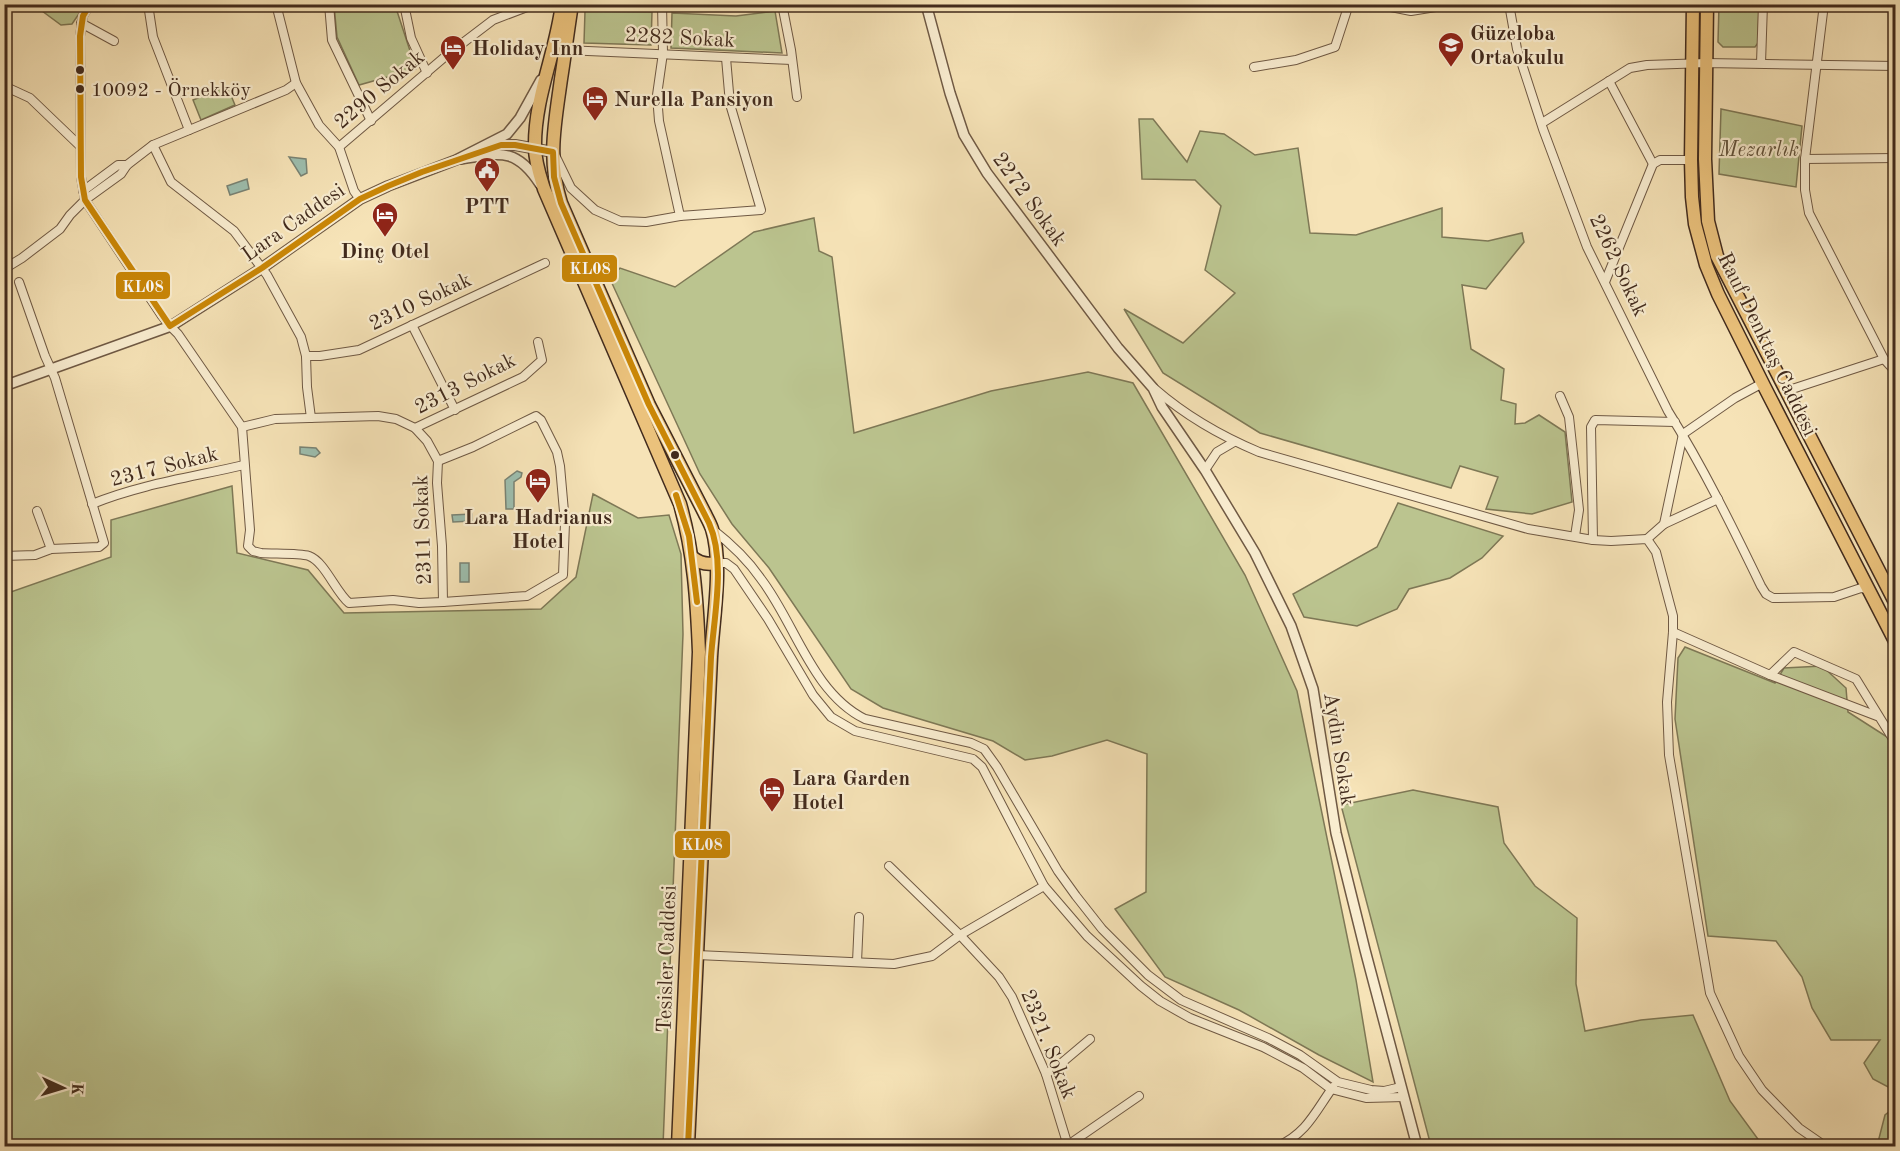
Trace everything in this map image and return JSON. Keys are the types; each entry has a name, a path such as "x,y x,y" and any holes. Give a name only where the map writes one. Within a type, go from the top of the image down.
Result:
{"main road":[{"name":"Lara Caddesi","path":"547,70 556,40 562,4"},
{"path":"572,4 554,127 554,177 561,203 649,405 712,529 716,563 688,1146"},
{"name":"Rauf Denktaş Caddesi","path":"1693,4 1691,160 1695,224 1706,265 1764,386 1896,643"},
{"name":"Rauf Denktaş Caddesi","path":"1707,4 1705,159 1711,239 1732,289 1896,604"},
{"name":"Tesisler Caddesi","path":"547,70 538,109 535,150 544,189 680,504 689,536 696,586 699,652 678,1146"},
{"path":"689,536 697,528 712,529"},
{"path":"692,557 705,564 716,563"}],"street":[{"path":"90,4 83,16 80,36 80,146 83,191 86,200 170,326 178,334 242,427 250,530 248,546 253,551 308,556 320,564 341,596 349,603 393,600 419,603 526,596 564,575 565,523 560,466 557,452 541,420 536,416 473,447 438,461"},
{"path":"148,4 153,37 189,130"},
{"path":"276,4 297,83 319,125 339,147 354,191 360,199"},
{"path":"329,4 332,40 371,121"},
{"path":"404,4 411,38 427,73"},
{"name":"2290 Sokak","path":"339,147 493,20 535,4"},
{"path":"634,4 732,7 780,4 797,97"},
{"name":"2272 Sokak","path":"927,4 950,95 964,135 987,174 1118,348 1153,388"},
{"path":"1254,67 1296,60 1335,47 1348,4"},
{"path":"1376,4 1411,11 1454,4"},
{"name":"2262 Sokak","path":"1509,4 1517,49 1587,246 1675,422 1732,525 1761,586 1766,594 1773,598 1834,597 1862,588 1868,589"},
{"path":"1761,63 1763,4"},
{"path":"1824,4 1805,159 1805,190 1809,213 1884,359 1896,372"},
{"path":"662,5 663,53 657,95 659,121 680,216"},
{"path":"81,23 114,41"},
{"name":"2282 Sokak","path":"565,50 792,60"},
{"path":"456,160 501,145 516,145 553,152 571,188 595,210 620,221 646,222 680,216 761,210 730,104 726,58"},
{"path":"1542,123 1630,68 1647,64 1817,63 1896,66"},
{"name":"Lara Caddesi","path":"4,386 170,326 262,268 360,199 456,160 507,134 514,127 547,70"},
{"path":"1609,81 1653,164"},
{"path":"4,269 60,229 70,215 86,200 122,174 127,165 153,145 286,90 297,83"},
{"path":"4,86 30,98 80,146"},
{"path":"153,145 171,182 234,231 262,268 301,337 306,356 311,418"},
{"path":"456,160 500,153 511,155 523,163 544,189"},
{"path":"1805,159 1896,158"},
{"path":"1605,282 1653,164 1660,160 1691,160"},
{"path":"83,191 118,165 127,165"},
{"name":"2310 Sokak","path":"306,356 359,350 545,263"},
{"path":"4,556 35,555 51,549 99,547 104,543 56,378 50,368 19,282"},
{"path":"412,325 454,410"},
{"name":"2313 Sokak","path":"242,427 275,419 378,416 396,419 415,428 523,376 542,360 538,342"},
{"path":"1786,391 1884,359"},
{"path":"1664,524 1683,434 1735,398 1759,385 1764,386"},
{"path":"1153,388 1177,408 1234,442 1259,452 1528,529 1593,540 1647,538 1664,524 1718,499"},
{"name":"Aydin Sokak","path":"1153,388 1162,406 1205,470 1255,553 1286,615 1313,689 1336,833 1417,1146"},
{"path":"1560,396 1569,417 1572,442 1579,510 1575,536"},
{"path":"1593,540 1591,428 1595,420 1675,422"},
{"name":"2311 Sokak","path":"415,428 427,441 438,461 442,602"},
{"path":"1205,470 1217,452 1234,442"},
{"name":"2317 Sokak","path":"92,504 116,494 244,465"},
{"path":"37,511 51,549"},
{"path":"712,529 724,538 762,579 821,678 842,705 865,719 971,743 984,749 1058,871 1076,896 1102,929 1148,975 1181,1000 1269,1038 1300,1055 1338,1082 1384,1091 1401,1086"},
{"path":"1647,538 1656,552 1673,616 1667,702 1669,755 1710,993 1739,1056 1762,1090 1800,1128 1825,1146"},
{"path":"716,563 726,563 734,569 768,619 813,695 831,717 855,731 974,759 982,767 1044,886 1087,936 1160,1001 1190,1018 1263,1047 1302,1068 1331,1089 1366,1098 1404,1097"},
{"path":"1673,632 1770,675 1877,716"},
{"path":"1770,675 1794,652 1856,679 1896,744"},
{"name":"2321. Sokak","path":"889,866 960,935 999,978 1012,997 1046,1074 1068,1146"},
{"path":"697,955 894,964 932,956 960,935 1044,886"},
{"path":"857,962 859,917"},
{"path":"1046,1074 1090,1039"},
{"path":"1278,1146 1290,1141 1307,1126 1338,1082"},
{"path":"1068,1146 1139,1096"}],"green space":[{"path":"34,5 85,5 72,24 61,25"},
{"path":"334,5 395,5 416,69 359,85 337,37"},
{"path":"1719,5 1759,5 1758,43 1755,47 1723,47 1718,42"},
{"path":"585,11 652,12 651,45 584,43"},
{"path":"775,11 782,53 671,48 672,13 736,16"},
{"path":"227,86 235,105 201,120 193,100"},
{"name":"Mezarlık","path":"1721,109 1802,126 1796,187 1719,174"},
{"path":"1139,119 1153,119 1187,162 1200,131 1224,134 1255,155 1298,148 1310,233 1356,235 1442,208 1442,237 1488,241 1522,233 1524,242 1486,289 1462,285 1471,349 1504,369 1501,400 1516,404 1515,424 1525,423 1539,415 1565,432 1572,502 1532,514 1486,509 1498,477 1460,466 1451,488 1260,433 1163,373 1124,309 1183,343 1235,293 1205,270 1221,206 1195,180 1142,179"},
{"path":"814,218 819,251 832,257 854,433 991,391 1088,372 1133,383 1245,575 1297,691 1356,980 1373,1082 1239,1010 1165,977 1115,909 1146,892 1147,754 1107,740 1052,756 1025,760 993,741 883,708 851,689 769,568 732,524 700,474 610,279 620,268 675,287 754,232"},
{"path":"232,486 237,553 308,570 344,613 541,609 576,577 593,494 638,518 669,515 681,554 683,634 663,1146 5,1146 5,594 111,557 111,520"},
{"path":"1398,503 1503,536 1482,558 1450,578 1409,589 1397,609 1357,626 1304,617 1293,594 1377,547"},
{"path":"1685,647 1775,683 1784,668 1822,666 1846,688 1848,712 1895,742 1895,1097 1894,1090 1873,1079 1864,1063 1880,1040 1831,1040 1812,1008 1802,977 1776,941 1708,936 1675,719 1678,658"},
{"path":"1413,790 1498,807 1504,843 1535,886 1577,918 1576,984 1585,1031 1641,1020 1693,1015 1730,1101 1763,1146 1431,1146 1341,805"},
{"path":"1895,1107 1895,1146 1877,1146 1885,1115"}],"shaded area":[{"path":"289,157 306,159 307,173 301,176"},
{"path":"247,179 249,189 230,195 227,186"},
{"path":"300,447 316,448 320,453 315,457 300,454"},
{"path":"517,471 522,473 521,477 514,482 514,509 506,509 505,480"},
{"path":"472,514 472,521 453,522 452,515"},
{"path":"460,563 469,563 469,582 460,582"}],"transit line":[{"name":"KL08","path":"90,4 83,16 80,36 81,177 85,200 170,326 262,268 360,199 388,186 501,145 515,145 553,152 554,177 561,203 649,405 709,523 717,554 718,589 711,657 688,1146"},
{"name":"KL08","path":"676,495 689,536 697,602"}],"place":[{"name":"Güzeloba Ortaokulu","path":"1451,68"},
{"name":"Holiday Inn","path":"453,71"},
{"name":"10092 - Örnekköy","path":"80,89"},
{"name":"Nurella Pansiyon","path":"595,122"},
{"name":"PTT","path":"487,193"},
{"name":"Dinç Otel","path":"385,238"},
{"name":"Lara Hadrianus Hotel","path":"538,504"},
{"name":"Lara Garden Hotel","path":"772,813"}]}
